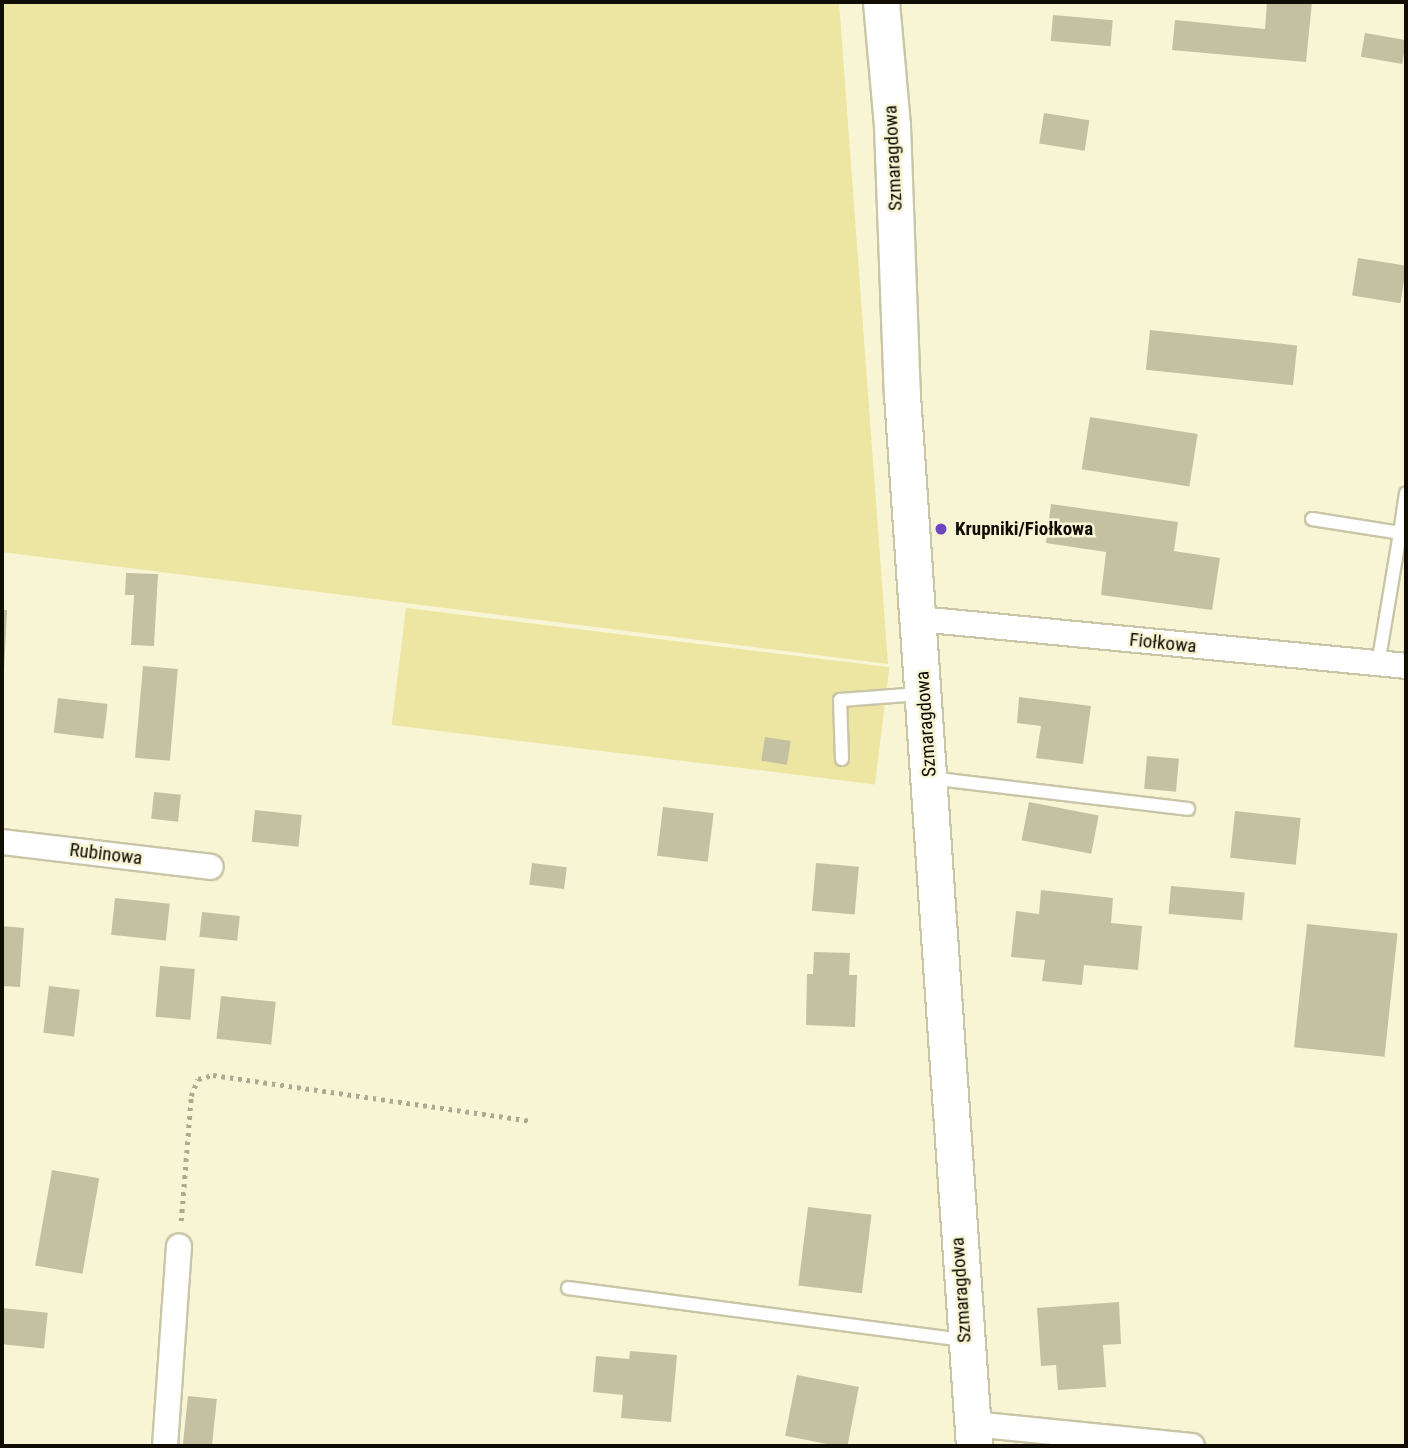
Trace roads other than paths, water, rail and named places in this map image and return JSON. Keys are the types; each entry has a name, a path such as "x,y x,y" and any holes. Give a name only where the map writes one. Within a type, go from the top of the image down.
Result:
{"street":[{"name":"Szmaragdowa","path":"881,2 892,126 902,395 924,694 964,1340 973,1435"},
{"name":"Fiołkowa","path":"919,620 1406,666"},
{"name":"Rubinowa","path":"2,842 211,867"},
{"path":"165,1446 179,1246"},
{"path":"973,1435 1192,1446"}],"lane":[{"path":"1378,664 1406,493"},
{"path":"1312,519 1400,533"},
{"path":"842,759 840,700 924,694"},
{"path":"929,778 1188,809"},
{"path":"568,1288 964,1340"}],"place":[{"name":"Krupniki/Fiołkowa","path":"941,529"}]}
